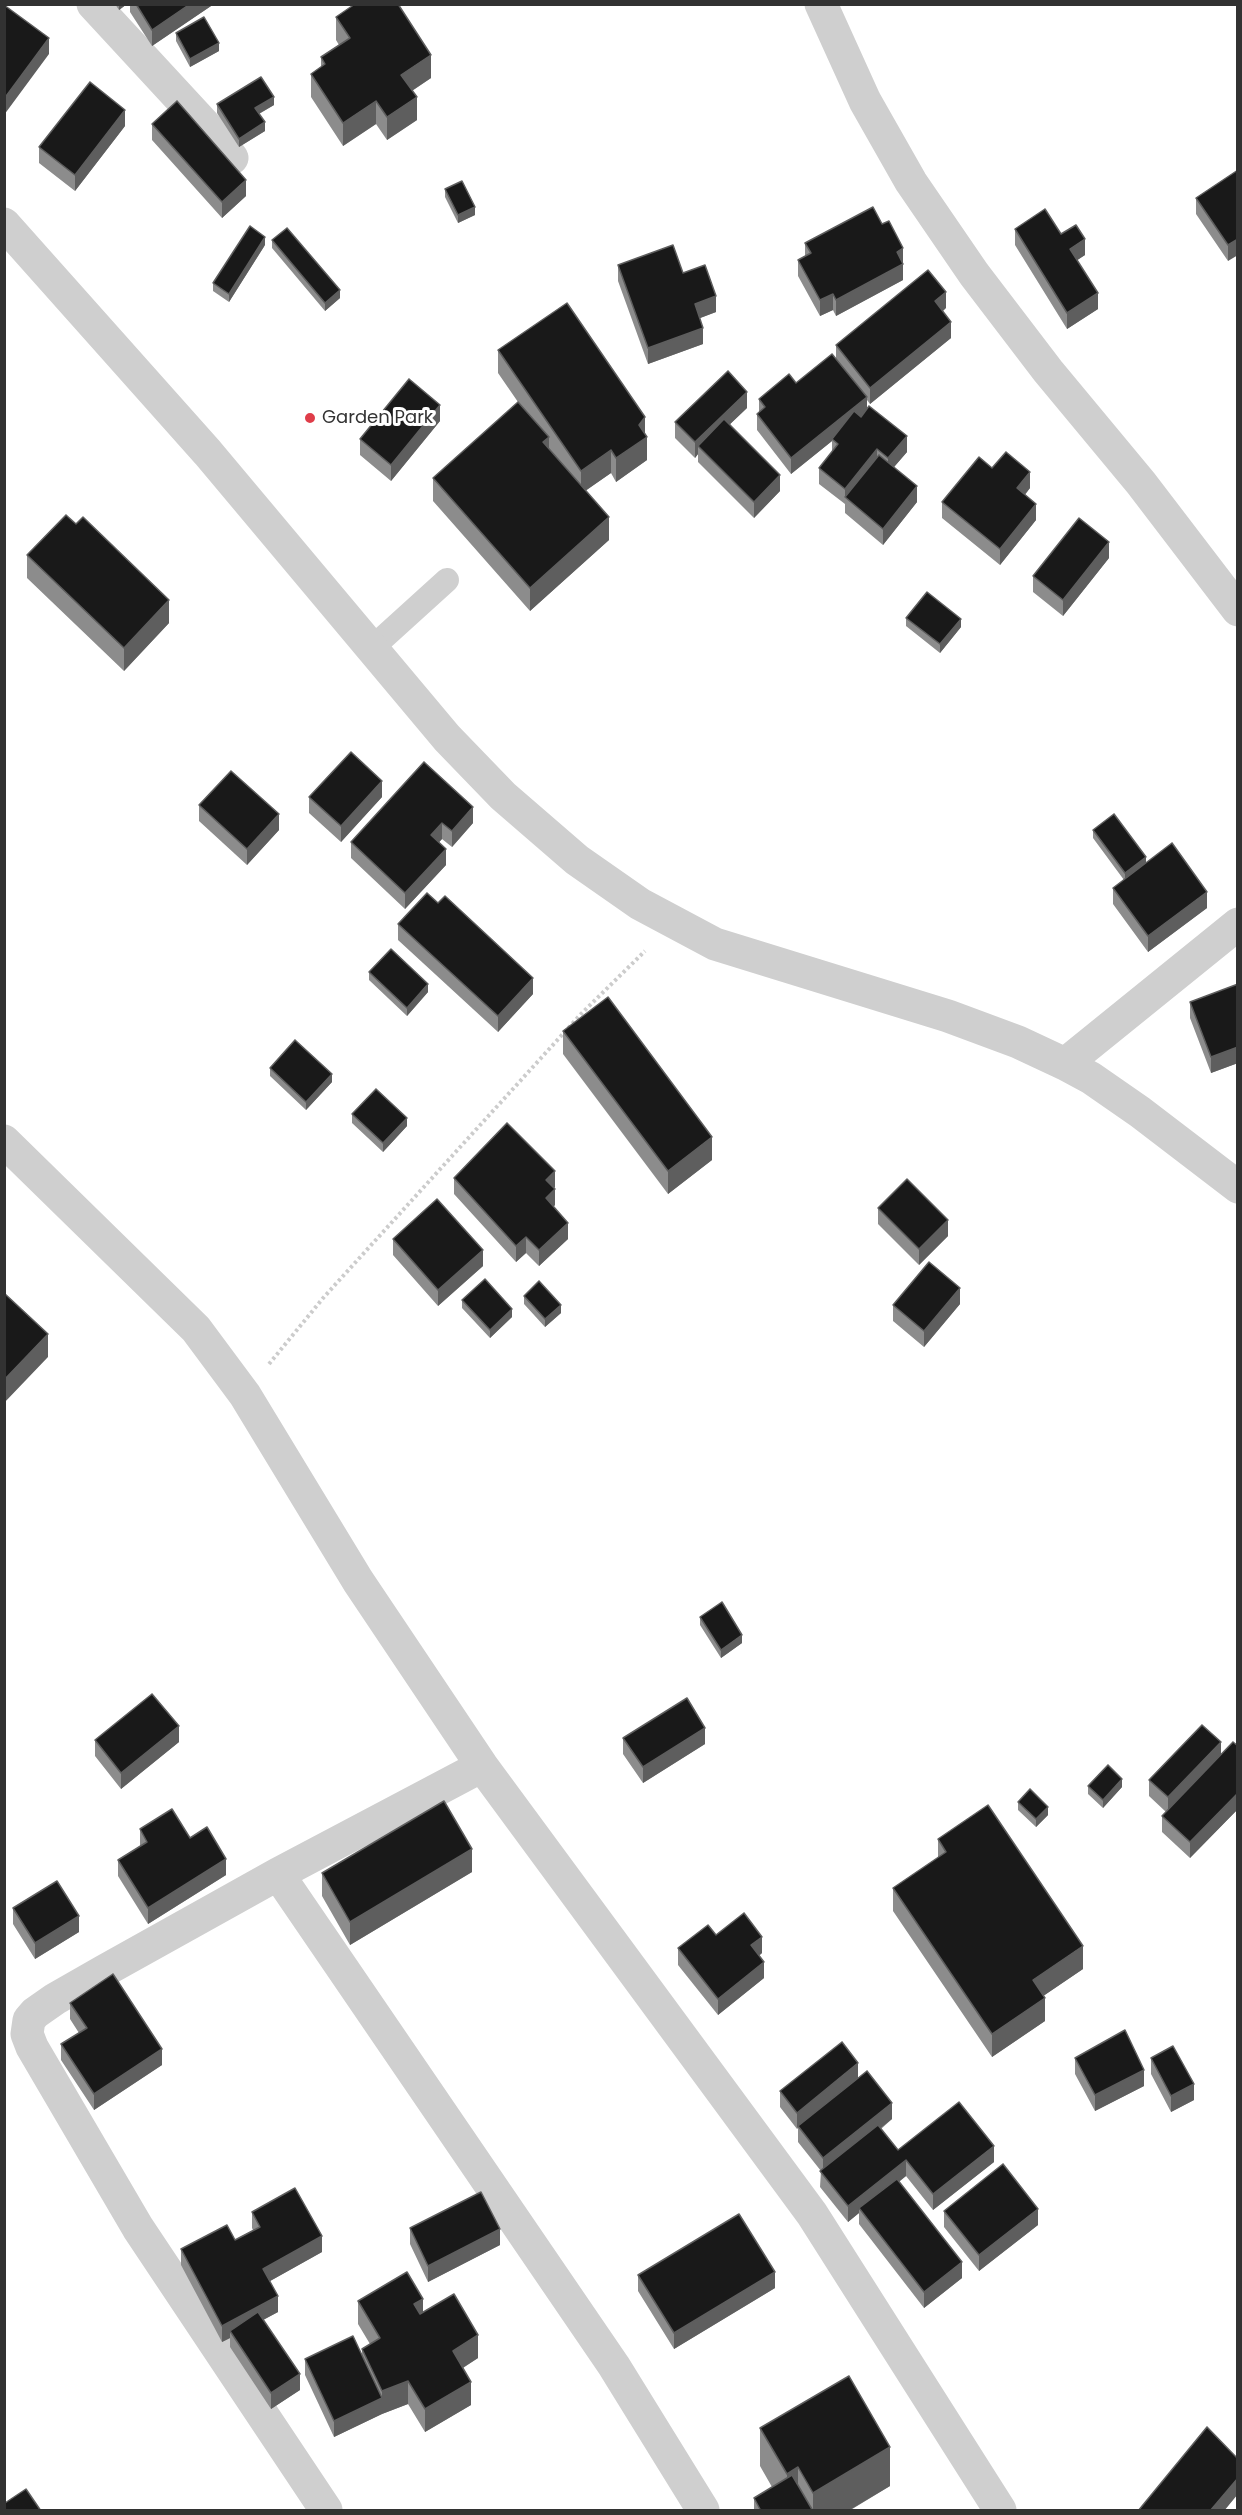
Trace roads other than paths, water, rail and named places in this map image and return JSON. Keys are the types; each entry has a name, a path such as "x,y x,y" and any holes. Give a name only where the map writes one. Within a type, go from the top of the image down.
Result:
{"street":[{"path":"93,4 214,135 232,158"},
{"path":"821,4 865,101 911,182 974,274 1048,371 1141,483 1238,610"},
{"path":"4,224 207,453 447,738 503,796 577,860 640,904 715,944 948,1016 1018,1042 1065,1064 1091,1078 1140,1112 1238,1187"},
{"path":"1065,1064 1238,924"},
{"path":"4,1141 196,1329 244,1395 358,1581 482,1766 812,2214 1000,2511"},
{"path":"326,2511 138,2228 32,2047 27,2034 29,2020 55,1999 278,1874 482,1766"},
{"path":"278,1874 614,2366 703,2511"}],"lane":[{"path":"372,648 447,580"}],"place":[{"name":"Garden Park","path":"310,418"}]}
